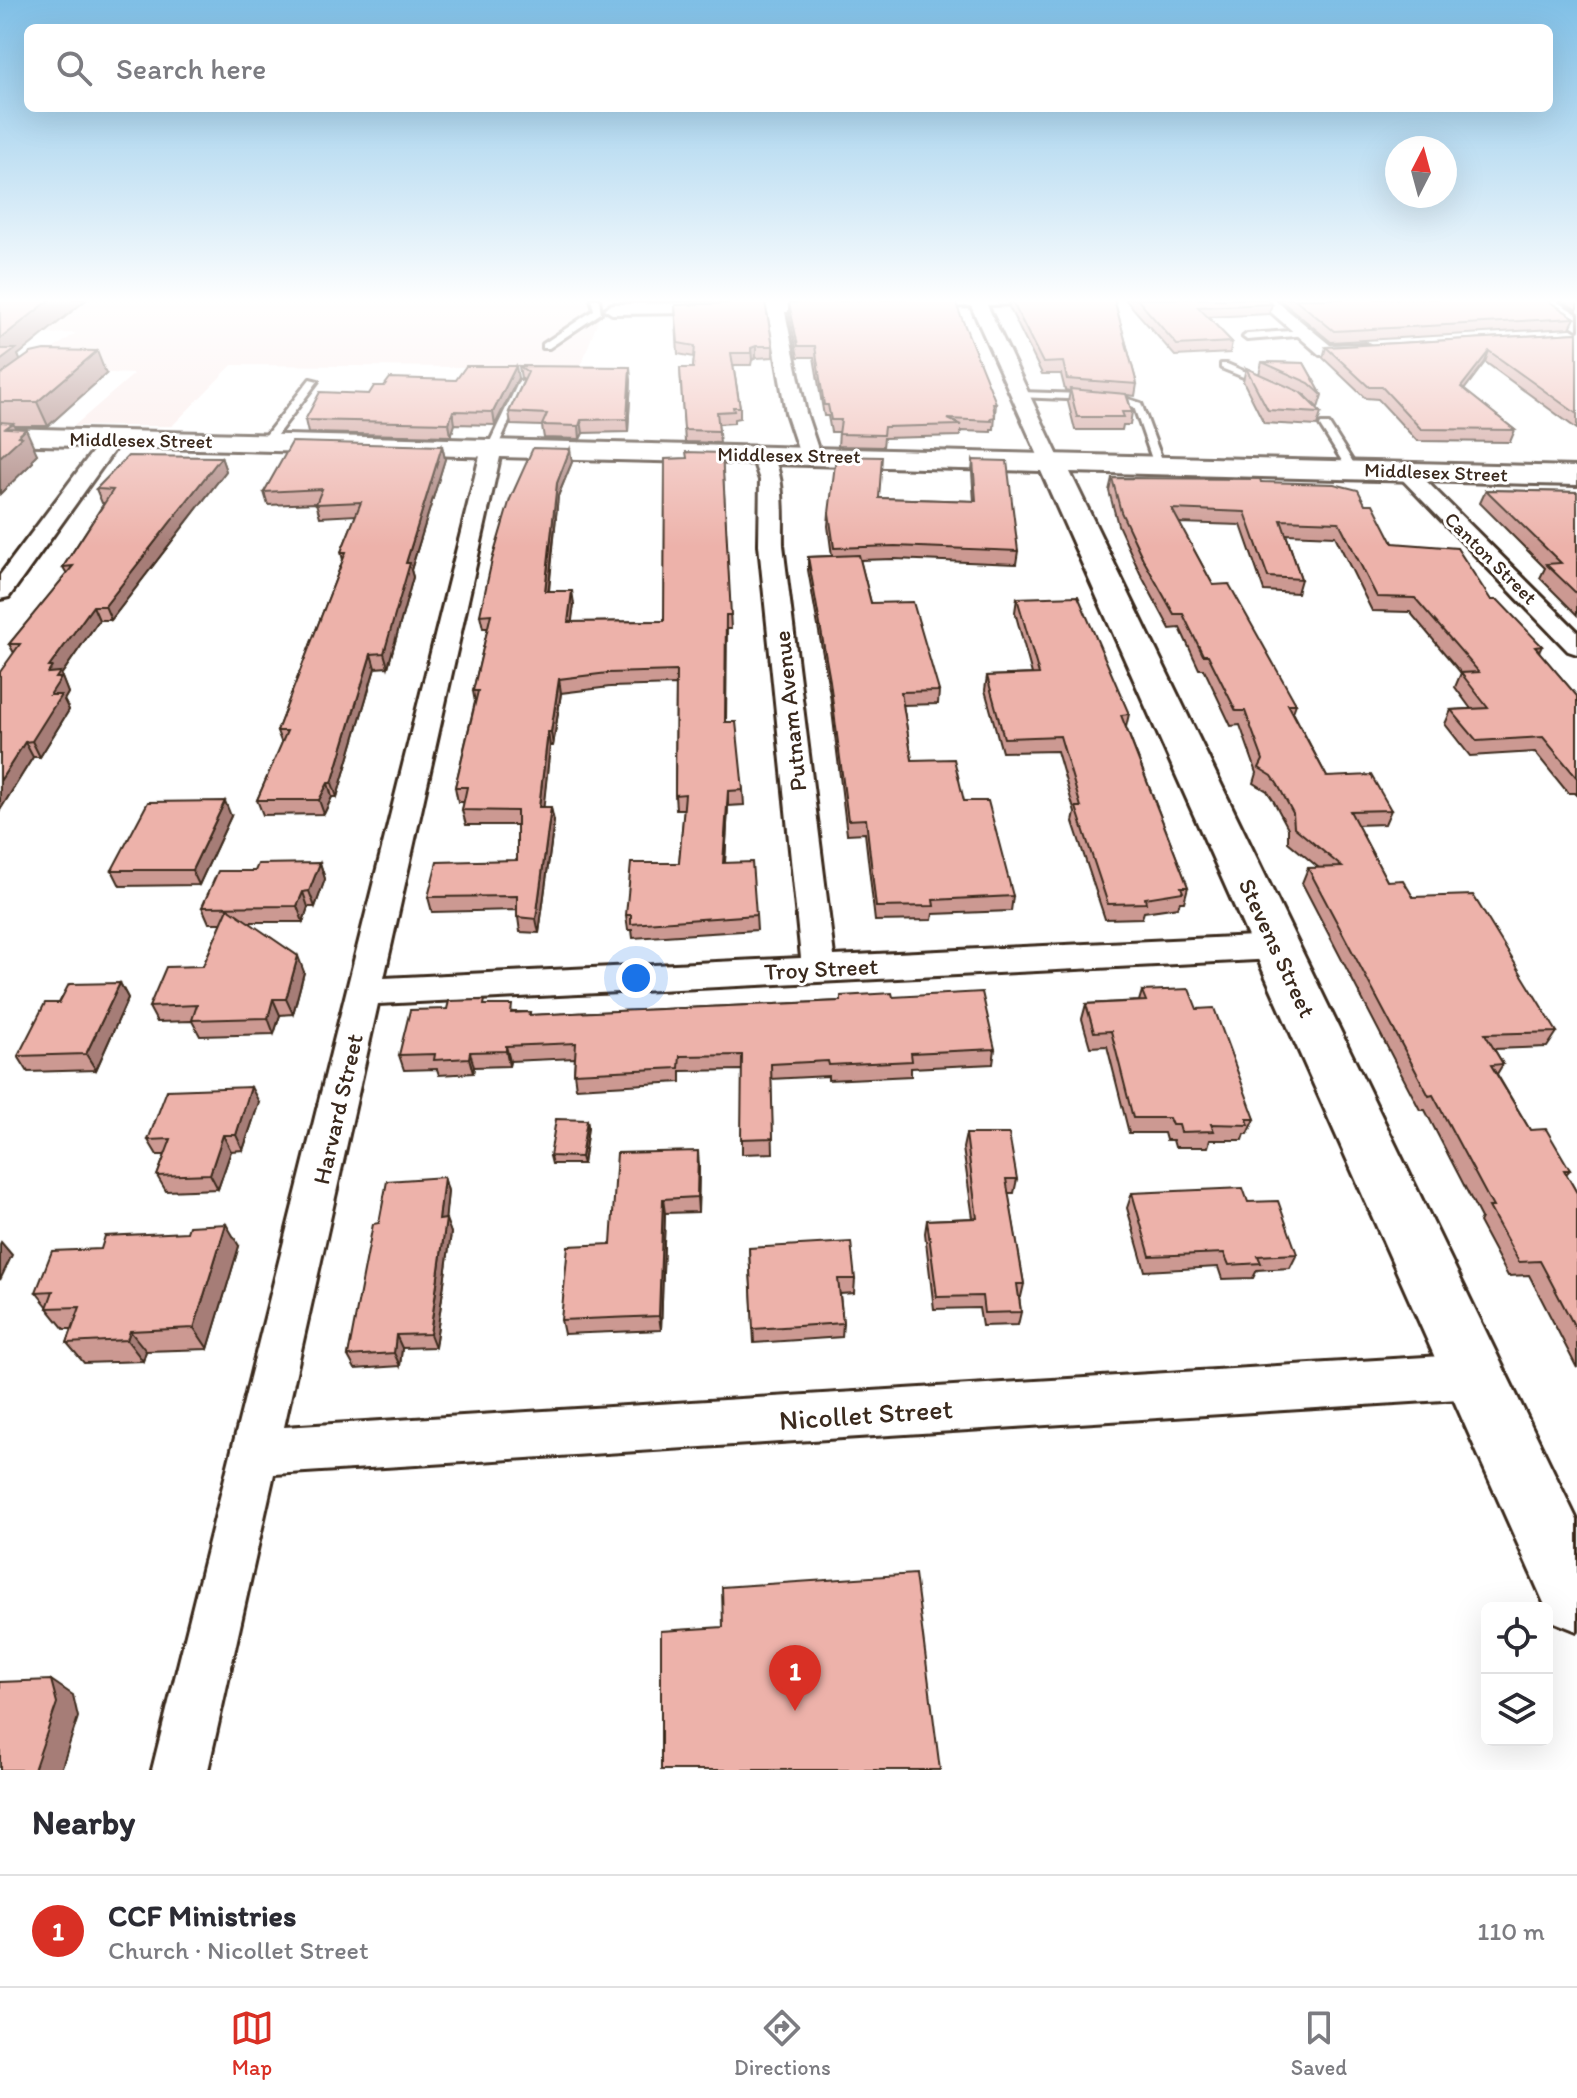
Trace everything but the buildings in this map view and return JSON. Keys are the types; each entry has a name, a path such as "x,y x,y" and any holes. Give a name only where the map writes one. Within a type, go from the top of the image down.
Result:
{"main road":[{"name":"Middlesex Street","path":"0,436 1577,476"},
{"name":"Stevens Street","path":"1051,462 1577,1596"}],"street":[{"path":"790,382 796,413 810,455"},
{"name":"Stevens Street","path":"1014,382 1051,462"},
{"path":"1,588 112,439"},
{"name":"Harvard Street","path":"180,1770 492,448"},
{"name":"Putnam Avenue","path":"761,454 771,480 771,545 819,969"},
{"name":"Canton Street","path":"1405,471 1577,646"},
{"name":"Troy Street","path":"365,992 1276,947"},
{"name":"Nicollet Street","path":"256,1452 1475,1376"}],"lane":[{"path":"266,442 313,382"},
{"path":"1263,382 1272,385"},
{"path":"492,448 522,383"},
{"path":"1020,395 1116,398 1138,405 1159,465"},
{"path":"1325,426 1353,470"}],"shaded area":[{"path":"125,382 216,382 172,426 74,426"}],"place":[{"name":"CCF Ministries","path":"795,1711"}]}
